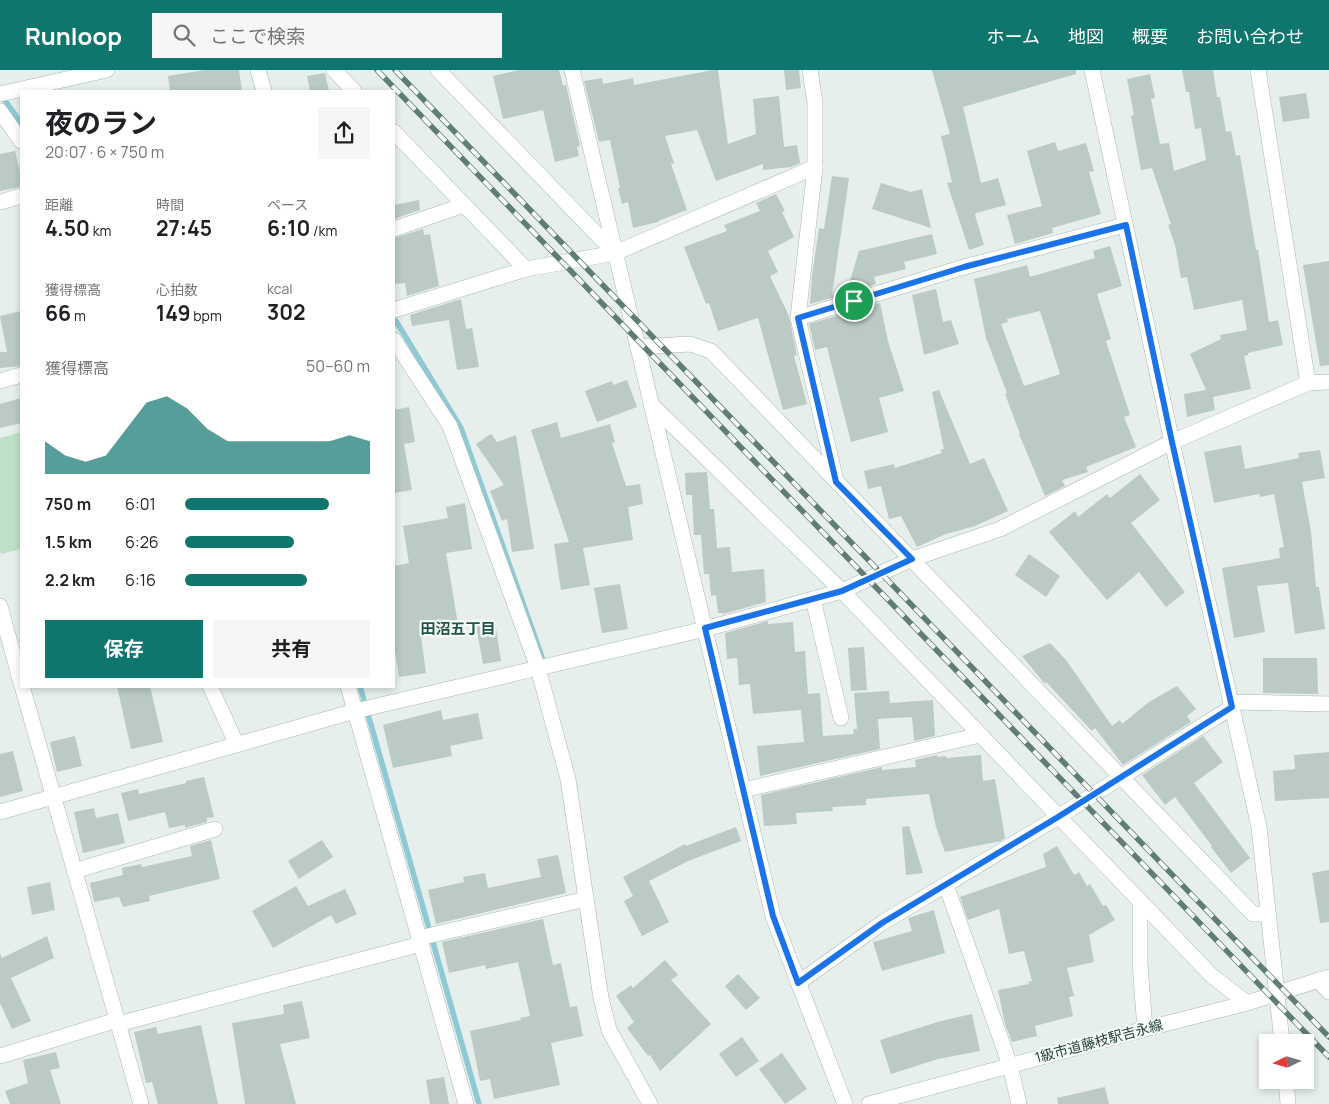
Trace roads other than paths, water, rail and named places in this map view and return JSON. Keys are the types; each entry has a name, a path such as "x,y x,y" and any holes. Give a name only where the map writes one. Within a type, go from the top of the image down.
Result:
{"street":[{"path":"27,90 51,87 107,70"},
{"path":"258,70 264,90"},
{"path":"334,70 353,90"},
{"path":"438,70 615,253"},
{"path":"572,70 773,916 844,1104"},
{"path":"810,70 814,103 816,167 798,318 836,482"},
{"path":"1092,70 1172,442 1259,827 1281,1034"},
{"path":"1258,70 1308,383"},
{"path":"3,93 20,91"},
{"path":"0,111 20,140"},
{"path":"395,133 526,269"},
{"path":"395,310 526,269 615,253 816,167"},
{"path":"0,202 20,196"},
{"path":"395,229 464,205"},
{"path":"798,318 964,267 1126,225"},
{"path":"395,342 450,426 538,668 568,779 601,998 609,1030 650,1104"},
{"path":"638,347 690,344 711,351 1253,914 1268,914"},
{"path":"0,381 20,375"},
{"path":"0,812 356,711 705,628 842,591 912,559 1000,529 1172,442 1308,383 1329,382"},
{"path":"651,404 842,591 1212,976 1247,1003"},
{"path":"813,599 841,718"},
{"path":"0,606 20,679"},
{"path":"23,688 141,1104"},
{"path":"211,688 237,745"},
{"path":"349,688 466,1104"},
{"path":"798,983 882,923 1058,817 1231,705 1329,704"},
{"path":"743,790 980,735"},
{"path":"74,871 215,829"},
{"path":"946,885 1010,1065 1019,1104"},
{"path":"0,1056 118,1022 278,982 420,941 439,933 586,899"},
{"path":"1140,903 1140,964 1145,1028"},
{"path":"1324,979 1329,992"},
{"name":"1級市道藤枝駅吉永線","path":"869,1104 1145,1028 1247,1003 1276,992 1324,979"},
{"path":"1287,1089 1288,1104"}],"waterway":[{"path":"2,96 20,122"},
{"path":"395,321 461,428 542,657"},
{"path":"361,688 479,1104"}],"railway":[{"path":"377,70 1329,1057"},
{"path":"395,70 1329,1037"}],"district":[{"name":"田沼五丁目","path":"458,629"}]}
